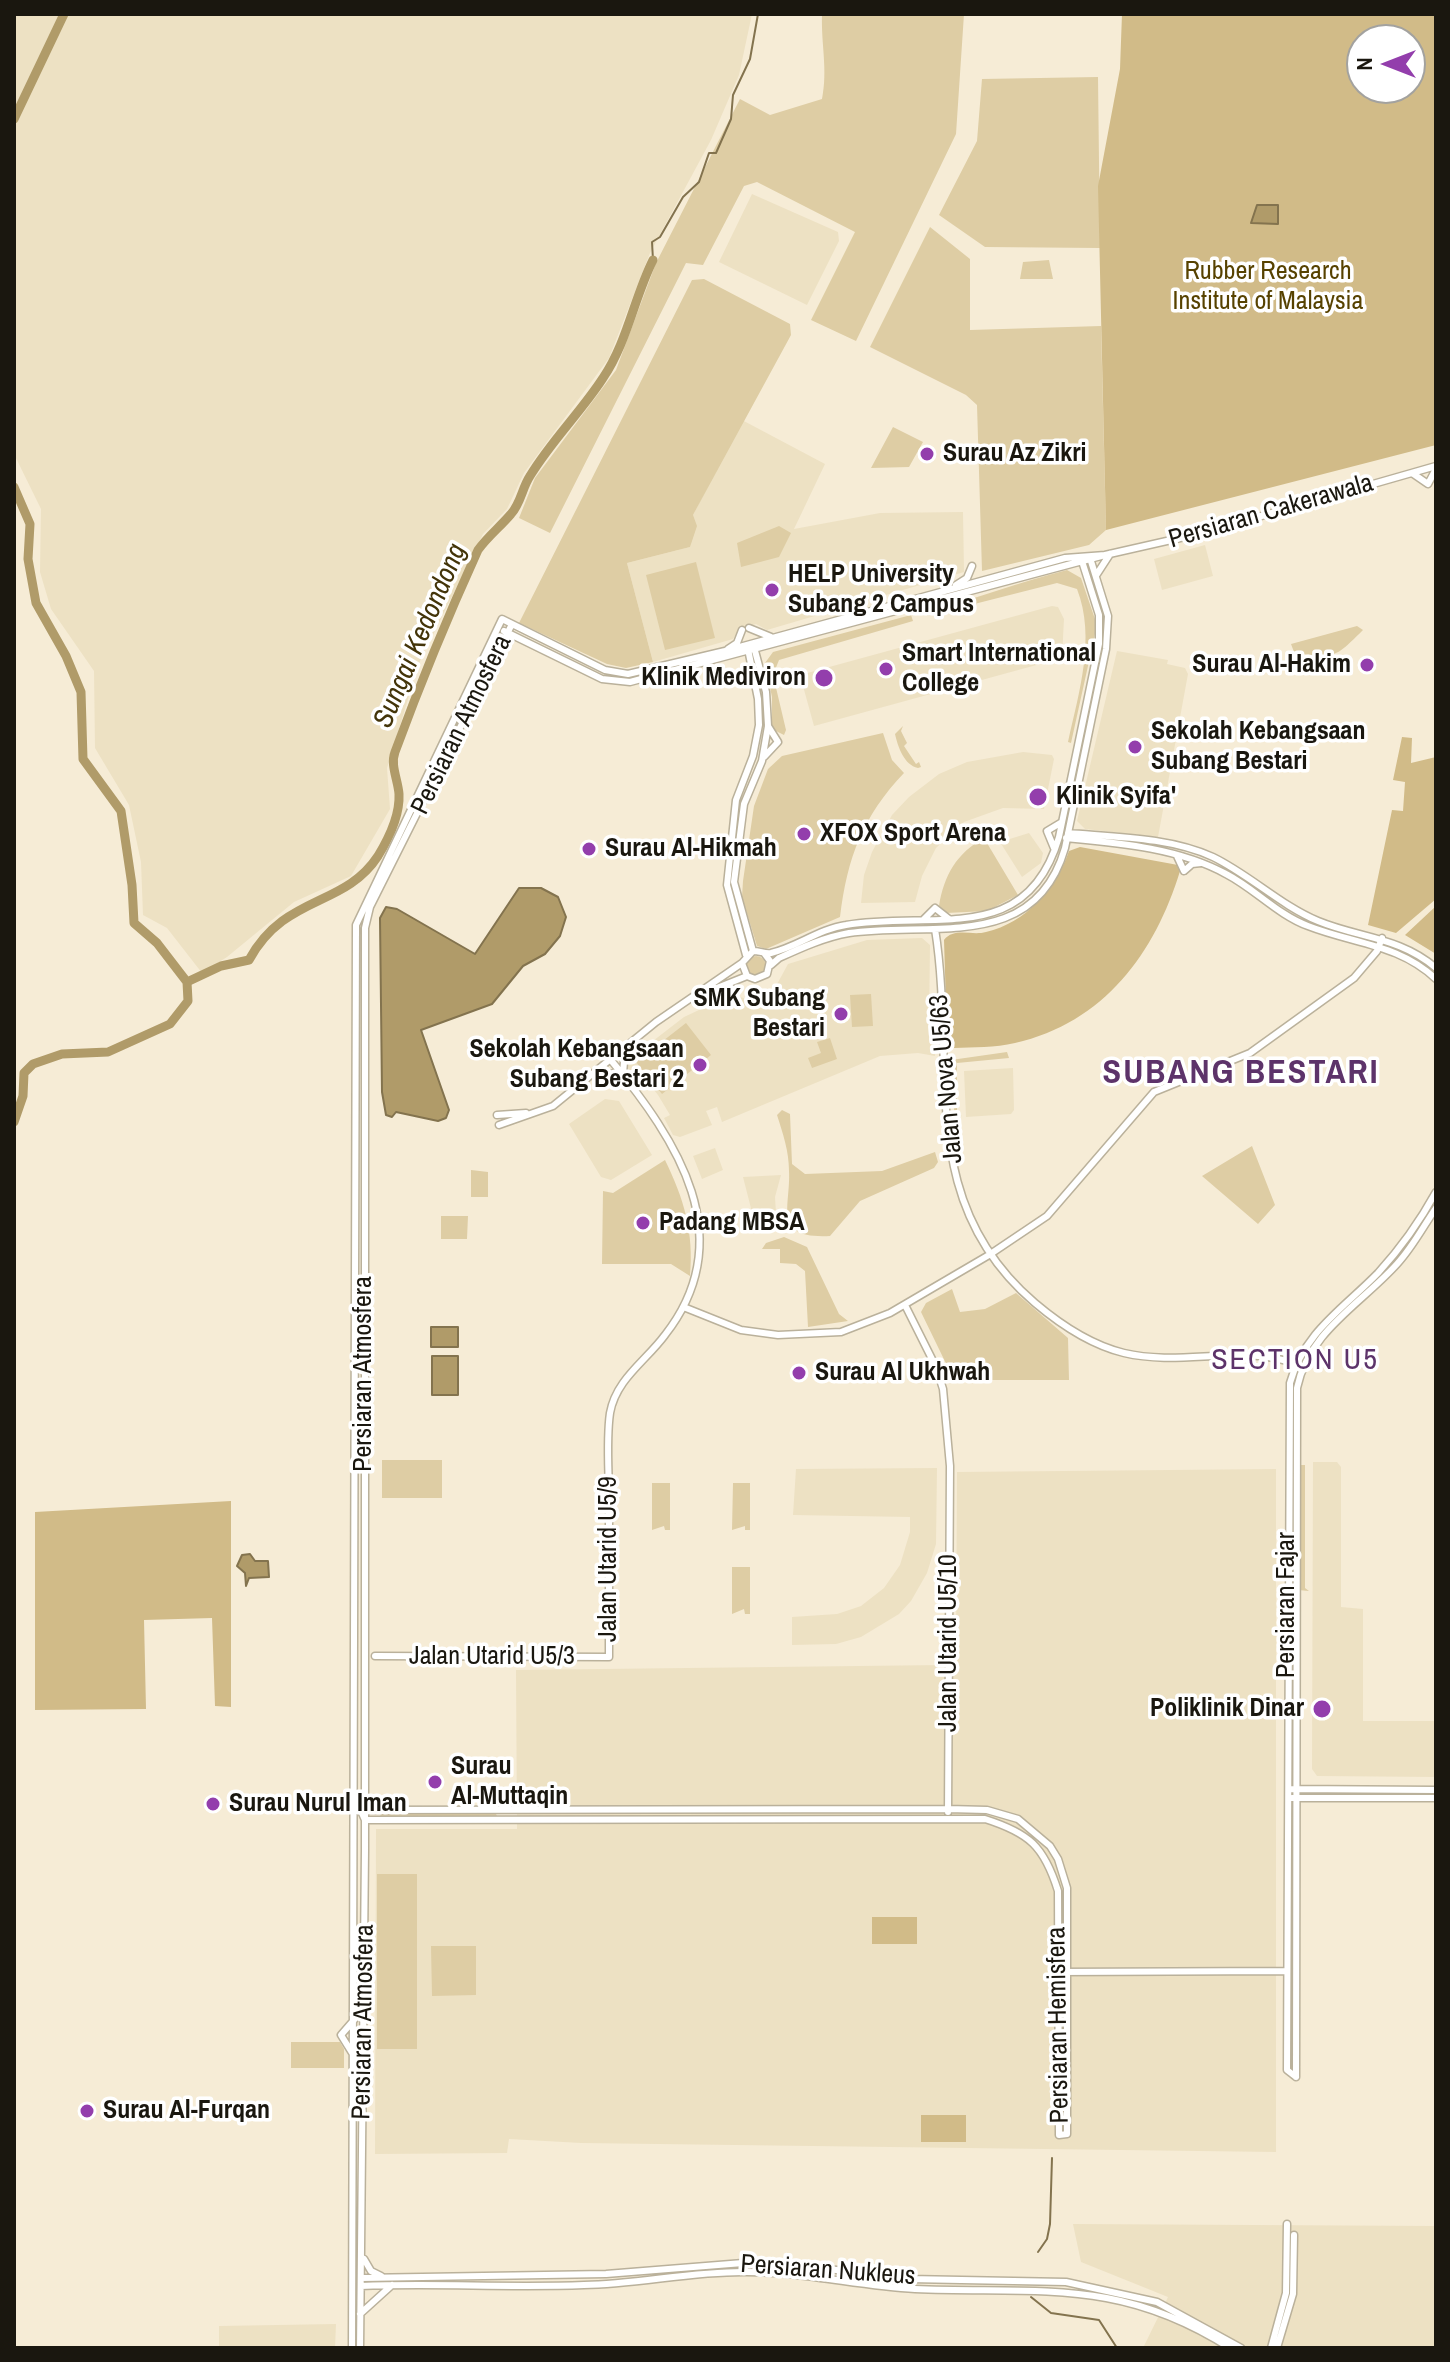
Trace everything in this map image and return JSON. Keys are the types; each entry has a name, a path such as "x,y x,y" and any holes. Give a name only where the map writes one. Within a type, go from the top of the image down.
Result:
{"street":[{"path":"1412,473 1428,484 1436,468"},
{"name":"Persiaran Cakerawala","path":"498,628 602,679 622,683 991,578 1202,533 1436,468"},
{"path":"1096,577 1108,555"},
{"path":"750,953 764,953 841,925 990,915 1019,902 1044,876 1070,823 1108,624 1090,557"},
{"path":"692,998 747,976 755,979 764,977 779,958 847,933 992,925 1023,909 1054,877 1065,848 1062,822 1099,644 1099,615 1081,559"},
{"name":"Persiaran Cakerawala","path":"778,640 1066,566 1081,559"},
{"path":"950,589 967,578 972,566 977,576 991,578"},
{"path":"1066,566 1086,574"},
{"name":"Persiaran Atmosfera","path":"352,2348 357,2282 362,2252 365,1760 365,1669 359,1604 356,925 502,619 512,624 366,921 359,1604 354,1716 357,2282 360,2348"},
{"name":"Persiaran Cakerawala","path":"512,624 621,674 725,655"},
{"path":"725,655 746,629 778,640 756,666 759,710 753,756"},
{"path":"750,953 734,882 744,804 762,761 768,726 766,692 751,648"},
{"path":"725,655 756,666"},
{"path":"762,761 778,742 768,726"},
{"path":"750,953 727,877 736,800 753,756 760,743 766,741"},
{"path":"1055,851 1047,831 1062,822"},
{"path":"1070,823 1081,837 1175,854 1204,863 1226,873 1304,925 1371,943 1381,942 1436,979"},
{"path":"1064,835 1176,846 1208,855 1319,921 1412,950 1436,968"},
{"path":"1065,848 1081,837"},
{"path":"1175,854 1184,871 1192,864 1204,863"},
{"path":"923,920 935,908 949,919"},
{"path":"921,929 938,943 952,928"},
{"name":"Jalan Nova U5/63","path":"935,929 949,1151 958,1190 979,1240 998,1268 1047,1313 1105,1347 1145,1357 1244,1353 1274,1356 1299,1365"},
{"path":"1372,957 1381,942"},
{"path":"1371,943 1372,957"},
{"path":"686,1308 741,1330 778,1335 852,1330 890,1313 1001,1248 1047,1216 1154,1092 1250,1053 1330,997 1372,957 1385,949 1395,950"},
{"path":"499,1125 553,1106 626,1046 742,963 750,953"},
{"path":"764,953 770,966"},
{"path":"742,963 747,976"},
{"path":"596,1073 613,1071 623,1075 626,1046"},
{"name":"Jalan Utarid U5/9","path":"609,1657 610,1414 627,1376 686,1308 701,1251 695,1201 655,1117 610,1059"},
{"path":"497,1115 530,1113"},
{"name":"Persiaran Fajar","path":"1291,1798 1296,2077 1287,2070 1291,1798 1290,1383 1310,1338 1377,1273 1416,1224 1436,1192"},
{"path":"1299,1365 1327,1328 1403,1257 1436,1208"},
{"path":"976,1263 979,1240 1001,1248"},
{"path":"976,1263 998,1268 1001,1248"},
{"path":"692,1293 701,1314"},
{"path":"890,1313 913,1321 916,1297"},
{"name":"Jalan Utarid U5/10","path":"905,1305 943,1387 950,1466 948,1819"},
{"path":"678,1319 701,1314"},
{"path":"1274,1356 1294,1354 1310,1338"},
{"path":"1274,1356 1286,1364 1290,1383"},
{"name":"Persiaran Fajar","path":"1291,1789 1295,1400 1299,1365"},
{"path":"364,1644 375,1656 365,1669"},
{"name":"Jalan Utarid U5/3","path":"375,1656 609,1657"},
{"path":"354,1716 361,1725 365,1760"},
{"path":"355,1866 364,1815 356,1771"},
{"path":"1291,1789 1436,1790"},
{"path":"1291,1798 1436,1798"},
{"name":"Persiaran Hemisfera","path":"948,1809 987,1810 1018,1819 1050,1846 1067,1888 1066,2135 1059,2135 1058,1891 1048,1859 1019,1830 985,1819 364,1815 948,1809"},
{"path":"1287,1971 1292,1963 1295,1914"},
{"path":"1057,1972 1287,1971 1292,1976 1296,2026"},
{"path":"355,2017 341,2035 355,2059"},
{"path":"1274,2348 1286,2293 1287,2224"},
{"path":"1274,2348 1288,2320 1293,2294 1294,2235"},
{"path":"360,2314 392,2281 371,2271 362,2252"},
{"name":"Persiaran Nukleus","path":"357,2282 606,2274 743,2263 804,2266 909,2279 1066,2282 1157,2302 1241,2348"},
{"name":"Persiaran Nukleus","path":"392,2281 586,2285 746,2272 916,2289 1051,2289 1108,2296 1162,2311 1191,2324 1230,2348"}],"shaded area":[{"path":"14,14 752,14 739,75 711,140 650,253 609,358 524,473 507,509 483,534 419,663 387,768 390,809 351,876 294,902 227,957 202,973 167,928 143,915 141,862 129,805 95,748 94,671 51,609 40,572 41,509 14,454"},
{"path":"822,14 964,14 956,134 856,341 811,320 855,232 757,182 744,186 703,265 686,263 550,533 519,518 535,478 616,370 656,263 740,99 770,115 822,99"},
{"path":"1098,77 1100,248 985,247 939,215 977,141 982,79"},
{"path":"752,194 838,232 839,241 807,305 719,262"},
{"path":"1257,205 1278,205 1278,224 1251,223"},
{"path":"930,227 970,259 970,330 1101,326 1106,530 1089,545 982,571 977,405 966,395 870,347"},
{"path":"1049,260 1053,279 1020,279 1023,262"},
{"path":"704,279 790,324 791,335 693,515 697,526 690,547 627,563 653,662 626,668 607,664 519,623 692,280"},
{"name":"HELP University Subang 2 Campus","path":"742,420 825,464 794,529 880,513 963,512 964,572 767,630 756,624 739,629 733,639 653,662 627,563 690,547 693,515"},
{"path":"893,427 923,442 909,467 871,468"},
{"path":"779,526 791,533 779,557 741,567 737,543"},
{"path":"1205,545 1213,576 1162,590 1154,559"},
{"path":"696,562 715,638 665,650 646,575"},
{"path":"1067,570 1081,578 1097,625 1071,743 1068,742 1081,685 1085,646 1083,608 1077,589 1057,583 927,616 929,611"},
{"path":"1052,606 1058,607 1064,619 1062,658 814,726 800,675"},
{"path":"911,615 913,621 779,660 773,675 786,730 784,735 772,729 772,697 765,663 773,652"},
{"path":"1357,626 1363,630 1339,651 1326,656 1294,652 1291,644"},
{"name":"Sekolah Kebangsaan Subang Bestari","path":"1117,651 1168,660 1167,664 1185,668 1188,674 1158,837 1085,829 1077,821"},
{"path":"1101,658 1067,826 1065,825"},
{"path":"903,726 901,731 907,743 904,746 921,767 909,763 900,750 895,734"},
{"name":"XFOX Sport Arena","path":"883,733 892,760 904,773 878,805 859,839 847,876 840,917 766,949 757,946 742,897 754,806 768,769 782,756"},
{"path":"1023,752 1052,755 1054,759 1044,809 1003,808 964,822 936,848 922,876 915,902 861,903 864,875 872,852 892,815 909,797 939,774 967,762"},
{"path":"1029,833 1043,853 1041,863 1022,877 1000,842"},
{"path":"984,838 1018,895 987,911 946,913 939,906 948,875 959,858"},
{"path":"519,888 541,888 558,897 566,917 560,936 545,954 523,966 492,1004 421,1030 449,1110 446,1118 438,1121 396,1112 392,1117 386,1115 382,1092 380,918 386,907 397,909 475,954"},
{"name":"SMK Subang Bestari","path":"922,938 930,945 929,1024 933,1028 935,1056 918,1053 880,1056 722,1122 717,1107 706,1111 712,1125 680,1137 673,1135 664,1118 670,1115 658,1095 642,1075 631,1073 627,1068 627,1061 684,1017 731,995 748,999 776,986 788,964 867,940"},
{"path":"756,956 763,959 766,966 763,973 756,976 749,973 746,966 749,959"},
{"path":"871,994 873,1026 852,1027 850,995"},
{"path":"686,1023 711,1055 662,1094 636,1062"},
{"path":"830,1038 837,1059 812,1068 808,1058 821,1053 817,1042"},
{"path":"1007,1052 1009,1058 957,1063 957,1115 962,1116 955,1117 949,1068 951,1060"},
{"path":"1013,1068 1014,1110 1011,1114 966,1117 964,1071"},
{"path":"605,1099 619,1101 652,1155 611,1180 601,1177 569,1124"},
{"path":"782,1110 790,1114 792,1164 805,1174 882,1171 935,1152 938,1162 934,1168 860,1201 830,1236 811,1236 799,1232 788,1218 788,1156 777,1115"},
{"path":"1252,1146 1275,1205 1258,1224 1202,1176"},
{"path":"715,1148 723,1170 702,1179 693,1156"},
{"path":"665,1160 686,1216 690,1276 671,1264 602,1264 603,1191 613,1193"},
{"path":"471,1170 488,1172 488,1197 471,1197"},
{"path":"781,1175 775,1197 776,1213 754,1220 743,1177"},
{"path":"441,1216 468,1216 467,1239 441,1239"},
{"path":"784,1237 807,1247 839,1314 848,1321 808,1327 805,1271 796,1264 780,1263 780,1249 762,1249 766,1243"},
{"path":"952,1289 960,1312 985,1309 1016,1293 1068,1338 1069,1380 954,1380 921,1312 926,1303"},
{"path":"431,1327 458,1327 458,1347 431,1347"},
{"path":"432,1356 458,1356 458,1395 432,1395"},
{"path":"382,1460 442,1460 442,1498 382,1498"},
{"path":"1313,1462 1337,1462 1341,1467 1341,1607 1363,1609 1363,1721 1436,1721 1436,1777 1317,1776 1312,1769"},
{"path":"1299,1465 1305,1465 1305,1588 1309,1591 1298,1590"},
{"path":"937,1468 936,1544 927,1573 911,1601 899,1614 861,1637 836,1644 792,1645 792,1617 837,1614 861,1606 884,1588 900,1565 910,1532 910,1517 793,1515 796,1469"},
{"path":"1276,1469 1276,2152 581,2143 509,2139 507,2153 375,2154 376,1829 517,1829 516,1670 944,1665 956,1647 957,1472"},
{"path":"652,1483 670,1483 670,1530 665,1530 664,1526 652,1530"},
{"path":"733,1483 750,1483 750,1530 745,1530 745,1526 732,1530"},
{"path":"250,1554 255,1561 268,1561 269,1577 249,1578 246,1586 245,1573 237,1566 242,1555"},
{"path":"732,1567 750,1567 750,1614 745,1614 744,1609 732,1614"},
{"path":"381,1813 496,1814 497,1816 380,1817"},
{"path":"377,1874 417,1874 417,2049 377,2049"},
{"path":"431,1946 476,1946 476,1995 432,1996"},
{"path":"291,2042 340,2042 344,2049 344,2068 291,2068"},
{"path":"1073,2224 1436,2226 1436,2348 1143,2348 1168,2297 1081,2262"},
{"path":"336,2324 335,2348 219,2348 219,2326"}],"green space":[{"name":"Rubber Research Institute of Malaysia","path":"1122,14 1436,14 1436,445 1106,530 1098,186 1120,69"},
{"path":"1402,737 1412,738 1411,763 1436,757 1436,899 1396,933 1368,925 1392,810 1403,811 1405,782 1393,780"},
{"path":"1080,847 1178,865 1180,871 1169,901 1140,956 1122,980 1100,1001 1075,1019 1047,1033 1007,1045 954,1048 947,1037 944,940 953,934 986,932 1014,921 1048,891 1069,851"},
{"path":"1436,906 1436,954 1405,935"},
{"path":"231,1501 231,1707 215,1706 212,1618 144,1620 146,1709 35,1710 35,1512"},
{"path":"872,1917 917,1917 917,1944 872,1944"},
{"path":"921,2115 966,2115 966,2142 921,2142"}],"waterway":[{"path":"14,119 64,14"},
{"name":"Sungai Kedondong","path":"653,260 652,242 660,237 683,197 699,182 709,153 716,153 731,119 733,95 750,59 758,14"},
{"name":"Sungai Kedondong","path":"14,1122 23,1096 24,1073 33,1064 62,1054 108,1052 170,1024 188,1001 187,982 221,966 249,960 263,939 280,923 349,885 378,856 398,810 399,794 393,762 395,752 478,550 514,510 538,463 611,364 653,260"},
{"path":"14,487 30,524 28,559 36,603 66,656 81,692 83,759 121,811 134,923 157,943 187,982"},
{"path":"1038,2252 1047,2239 1050,2224 1052,2158"},
{"path":"1031,2297 1051,2313 1099,2320 1117,2348"}],"place":[{"name":"Surau Az Zikri","path":"927,454"},
{"name":"HELP University Subang 2 Campus","path":"772,590"},
{"name":"Surau Al-Hakim","path":"1367,665"},
{"name":"Smart International College","path":"886,669"},
{"name":"Klinik Mediviron","path":"824,678"},
{"name":"Sekolah Kebangsaan Subang Bestari","path":"1135,747"},
{"name":"Klinik Syifa'","path":"1038,797"},
{"name":"XFOX Sport Arena","path":"804,834"},
{"name":"Surau Al-Hikmah","path":"589,849"},
{"name":"SMK Subang Bestari","path":"841,1014"},
{"name":"Sekolah Kebangsaan Subang Bestari 2","path":"700,1065"},
{"name":"Padang MBSA","path":"643,1223"},
{"name":"Surau Al Ukhwah","path":"799,1373"},
{"name":"Poliklinik Dinar","path":"1322,1709"},
{"name":"Surau Al-Muttaqin","path":"435,1782"},
{"name":"Surau Nurul Iman","path":"213,1804"},
{"name":"Surau Al-Furqan","path":"87,2111"}],"district":[{"name":"SUBANG BESTARI","path":"1241,1074"},
{"name":"SECTION U5","path":"1295,1361"}]}
